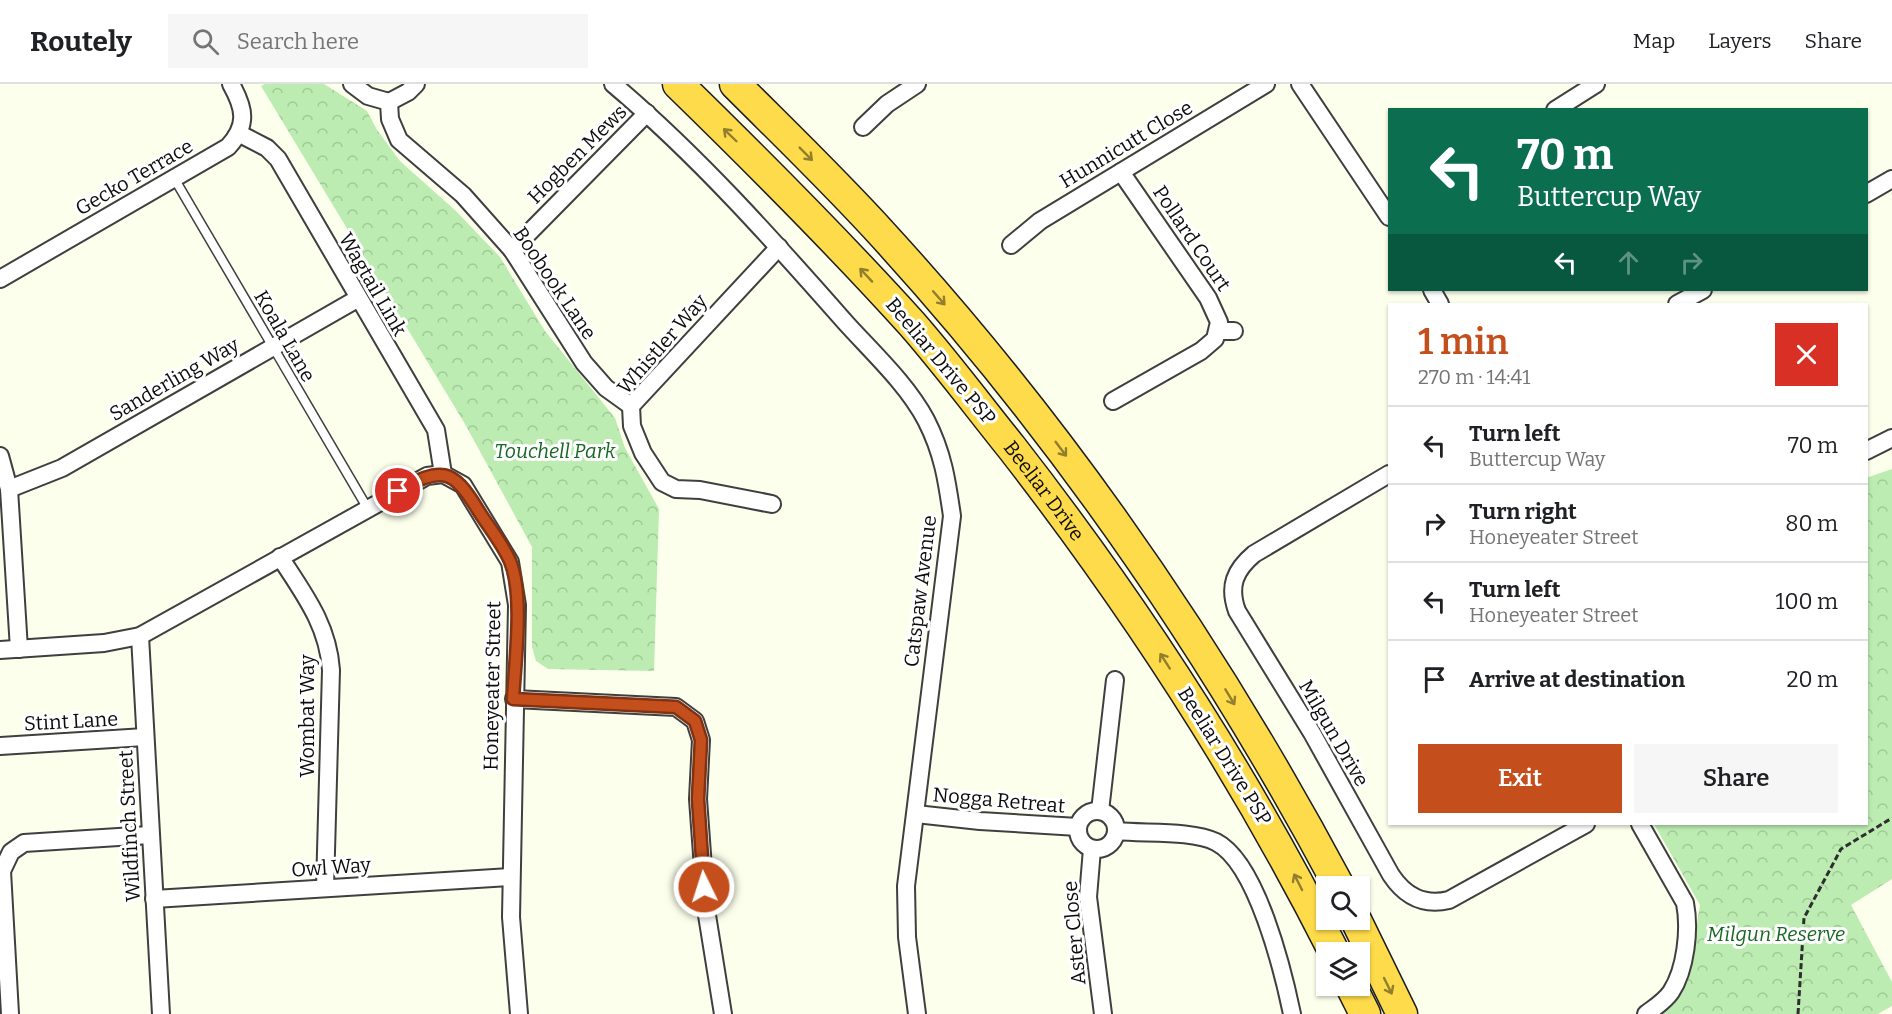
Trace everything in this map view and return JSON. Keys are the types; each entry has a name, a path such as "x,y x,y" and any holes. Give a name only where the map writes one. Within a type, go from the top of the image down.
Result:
{"highway":[{"name":"Beeliar Drive","path":"678,84 797,201 913,326 1040,484 1117,588 1205,723 1293,870 1329,942"},
{"name":"Beeliar Drive","path":"735,84 884,235 954,316 1089,485 1230,697 1333,876"},
{"path":"1361,930 1402,1014"},
{"path":"1356,996 1365,1014"}],"street":[{"path":"231,84 239,98 243,120 240,134"},
{"path":"352,84 368,96 389,102 408,92 416,84"},
{"name":"Catspaw Avenue","path":"613,84 647,113 779,247 897,380 926,419 945,463 951,516 906,886 907,926 917,1014"},
{"path":"863,127 887,104 917,84"},
{"name":"Hunnicutt Close","path":"1011,245 1040,221 1266,84"},
{"path":"1300,84 1388,215"},
{"path":"1558,108 1596,84"},
{"name":"Boobook Lane","path":"389,102 390,119 399,141 463,195 512,250 584,363 606,388 631,406"},
{"name":"Hogben Mews","path":"512,250 647,113"},
{"name":"Gecko Terrace","path":"0,279 228,147 240,134"},
{"name":"Wagtail Link","path":"240,134 267,148 278,159 357,299 436,430 444,474"},
{"name":"Pollard Court","path":"1113,401 1201,351 1226,331 1208,298 1121,172"},
{"path":"1868,193 1892,179"},
{"name":"Whistler Way","path":"772,504 700,490 676,489 662,483 643,453 632,426 631,406 779,247"},
{"path":"1680,303 1700,296"},
{"name":"Sanderling Way","path":"9,489 62,468 357,299"},
{"path":"1868,451 1892,438"},
{"path":"0,456 9,489 19,649"},
{"path":"0,650 104,643 140,636 427,476 444,474"},
{"name":"Honeyeater Street","path":"444,474 463,485 510,562 517,605 513,699 511,917 519,1014"},
{"name":"Milgun Drive","path":"1388,475 1254,554 1242,564 1234,575 1232,599 1237,611 1312,733 1391,875 1399,888 1411,897 1436,903 1449,900 1584,825"},
{"name":"Wombat Way","path":"280,557 313,609 329,644 331,670 325,888"},
{"name":"Wildfinch Street","path":"140,636 161,1014"},
{"path":"1100,811 1115,680"},
{"path":"513,699 676,707 695,721 701,740 698,799 706,909 723,1014"},
{"name":"Stint Lane","path":"0,746 145,737"},
{"path":"1100,811 1112,818 1117,831 1111,843 1099,850 1092,849 1079,838 1078,827 1088,812 1100,811"},
{"name":"Nogga Retreat","path":"916,814 980,821 1078,827"},
{"path":"1641,825 1684,903 1687,915 1679,974 1662,1003 1646,1014"},
{"path":"1117,831 1204,838 1215,842 1233,855 1246,876 1270,931 1292,1014"},
{"path":"10,1014 2,871 11,852 24,843 150,835"},
{"name":"Aster Close","path":"1092,849 1088,897 1103,1014"},
{"name":"Owl Way","path":"154,899 511,877"}],"lane":[{"name":"Koala Lane","path":"174,178 368,509"}],"path":[{"path":"1798,1014 1804,918 1841,849 1892,818"}],"green space":[{"name":"Touchell Park","path":"265,84 324,84 367,111 377,130 400,161 457,212 500,257 545,331 615,418 625,448 659,509 654,671 548,669 536,661 532,647 532,547 465,424 261,86"},
{"name":"Milgun Reserve","path":"1892,469 1892,879 1851,905 1892,982 1892,1006 1878,1014 1658,1014 1687,982 1700,905 1655,825 1868,825 1868,477"}],"route":[{"path":"398,491 427,476 444,474 463,485 510,562 517,605 513,699 676,707 695,721 701,740 698,799 704,887"}]}
